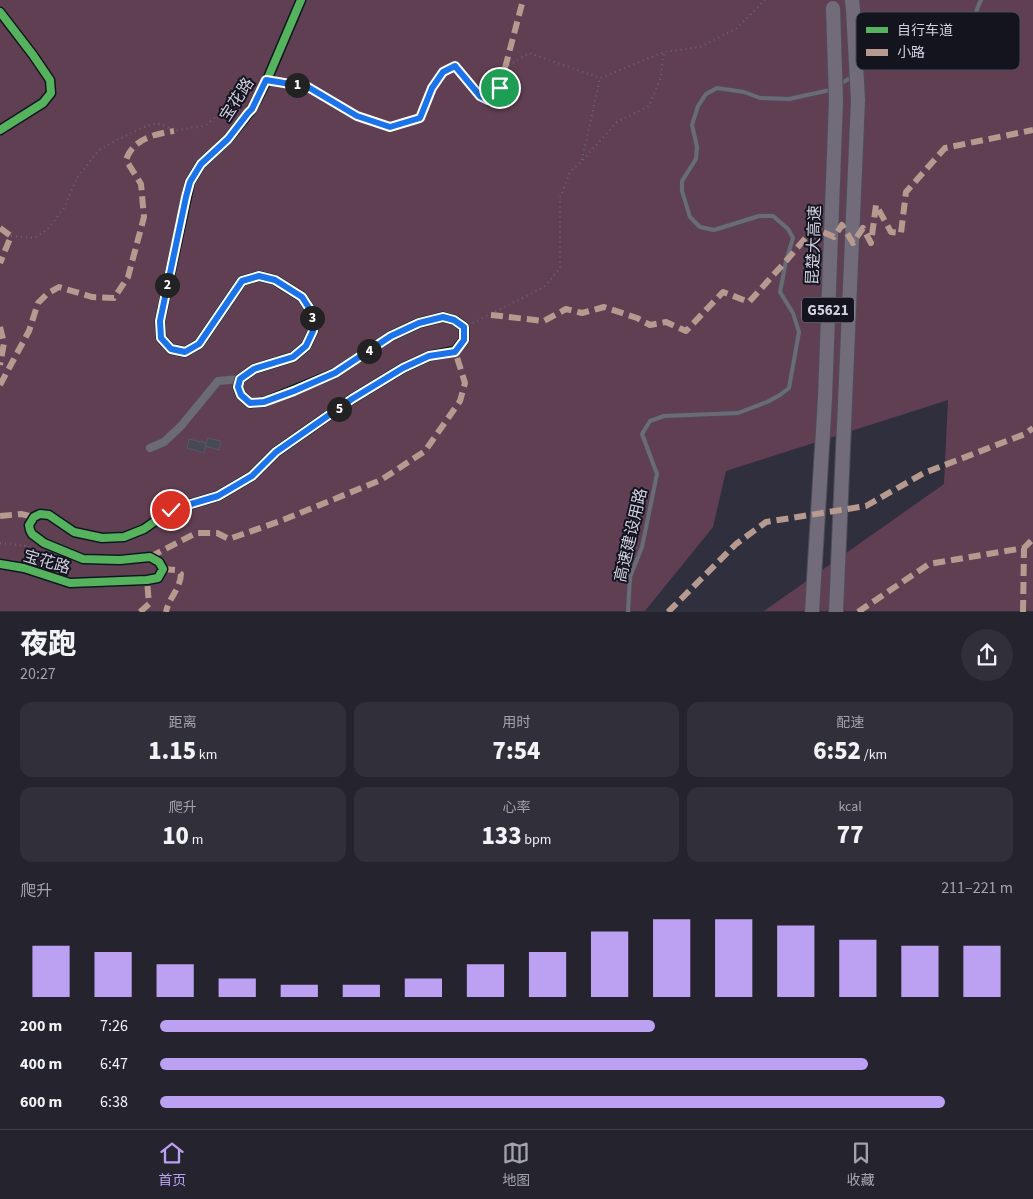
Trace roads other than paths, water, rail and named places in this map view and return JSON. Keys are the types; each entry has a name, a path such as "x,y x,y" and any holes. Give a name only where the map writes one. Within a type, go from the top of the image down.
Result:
{"highway":[{"name":"昆楚大高速","path":"812,612 825,398 835,129 833,4"},
{"name":"G5621","path":"853,5 856,62"},
{"name":"G5621","path":"836,612 858,100 856,70"}],"main road":[{"name":"宝花路","path":"0,564 24,568 70,583 158,578 163,569 159,562 150,558 120,560 83,559 44,543 32,534 29,525 34,517 40,514 49,515 74,532 102,538 124,537 144,530 171,510 218,496 252,476 276,452 352,399 403,368 429,356 455,352 464,340 464,327 454,320 443,317 419,323 391,336 335,373 264,402 250,403 241,395 238,387 240,379 254,369 293,357 306,346 313,331 311,311 302,297 275,280 259,276 242,281 199,344 185,352 171,349 161,338 160,321 190,182 201,164 228,139 252,109 300,0"}],"street":[{"path":"150,448 164,442 181,426 218,382 240,379"}],"lane":[{"name":"高速建设用路","path":"976,12 981,0"},
{"name":"高速建设用路","path":"628,612 630,577 642,547 657,474 642,434 650,421 664,416 738,413 780,395 789,388 800,332 793,313 780,292 793,238 788,229 773,216 759,216 714,230 700,227 690,217 682,191 682,181 696,159 697,147 692,125 698,106 706,94 717,88 744,92 760,98 789,99 830,90 856,74 859,70"}]}
